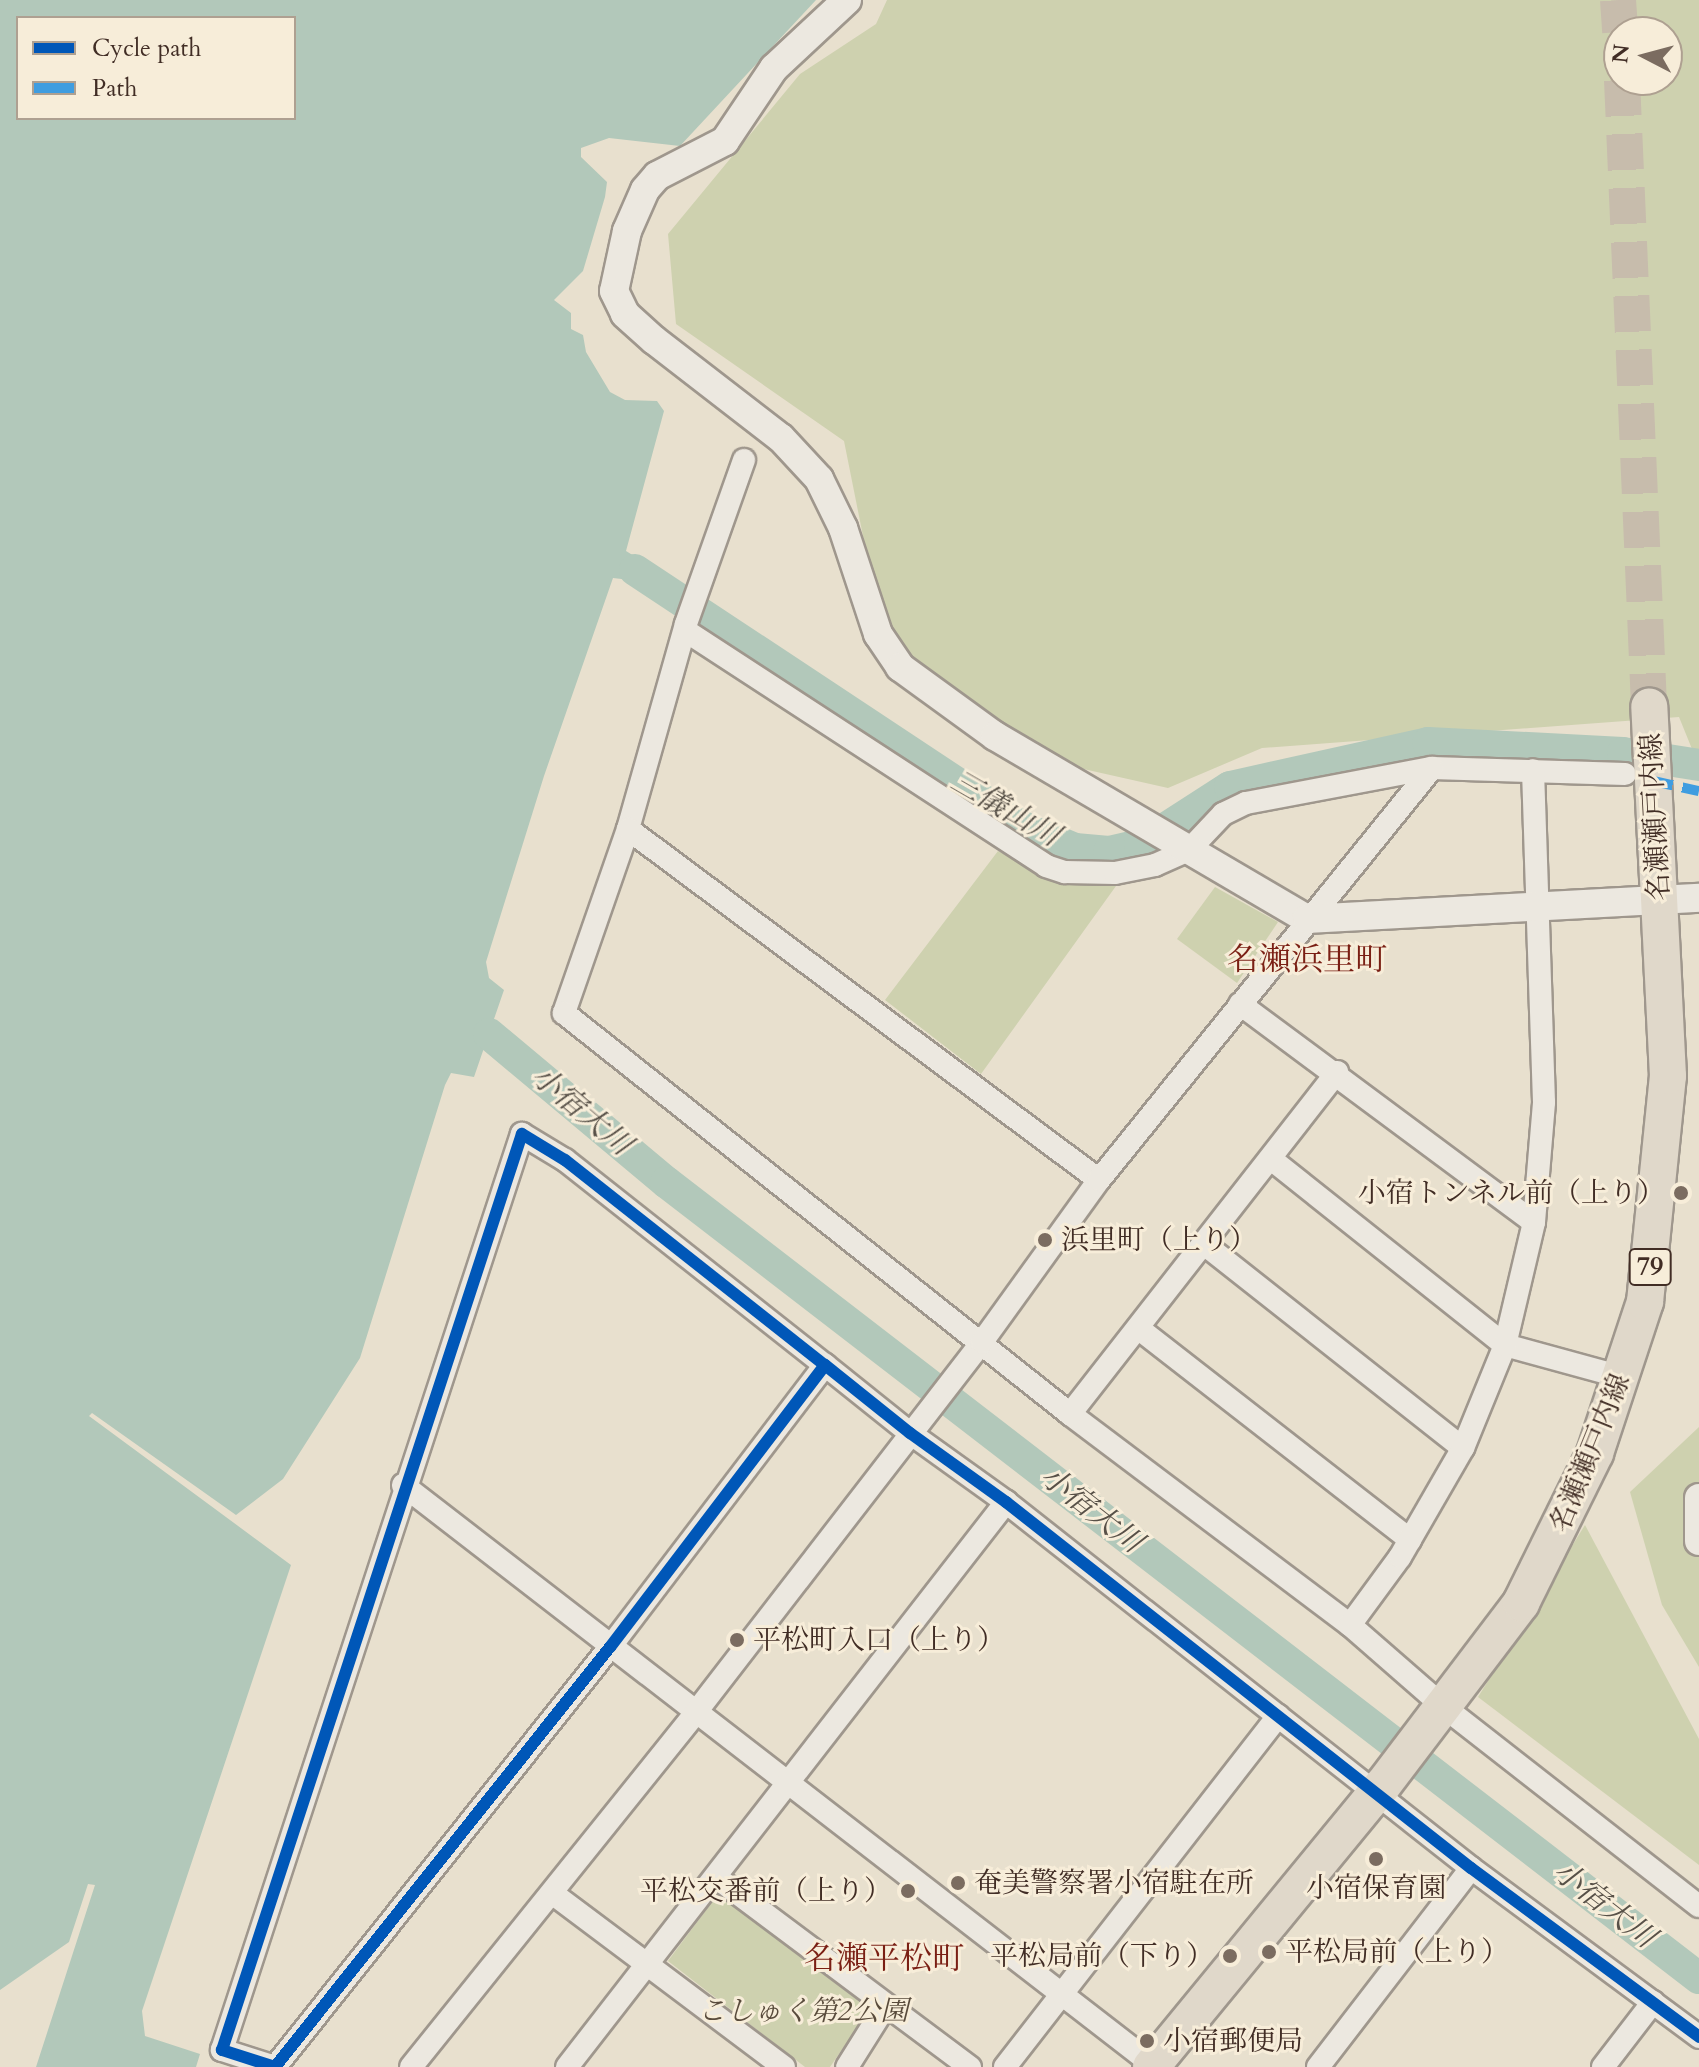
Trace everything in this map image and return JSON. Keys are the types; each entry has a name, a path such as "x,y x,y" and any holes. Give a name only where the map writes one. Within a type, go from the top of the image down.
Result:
{"main road":[{"name":"名瀬瀬戸内線","path":"1154,2066 1380,1790 1521,1603 1595,1453 1645,1302 1659,1194 1668,1076 1659,899 1639,776 1650,722"}],"street":[{"path":"847,0 774,68 725,141 657,176 645,190 614,278 616,302 654,340 781,438 819,479 843,528 878,634 900,667 995,736 1307,919 1537,910 1699,898"},
{"path":"744,460 686,627 628,829 564,1013 978,1347 1350,1625 1444,1707 1699,1906"},
{"path":"686,627 1046,866 1115,873 1155,865 1185,848 1223,814 1246,803 1432,768 1639,776"},
{"path":"411,2067 696,1712 978,1347 1099,1180 1432,768"},
{"path":"1350,1625 1410,1540 1463,1448 1505,1345 1534,1222 1544,1102 1533,770"},
{"path":"628,829 1099,1180"},
{"path":"1240,1004 1337,1072 1534,1222"},
{"path":"1070,1414 1337,1072"},
{"path":"825,1365 610,1647 275,2067 222,2050 403,1485 522,1134 565,1160 825,1365 913,1428 1278,1716 1380,1790 1471,1868 1699,2037"},
{"path":"1271,1159 1505,1345 1622,1377"},
{"path":"1203,1243 1463,1448"},
{"path":"1138,1328 1410,1540"},
{"path":"403,1485 1154,2066"},
{"path":"1699,1498 1699,1541"},
{"path":"567,2067 717,1878 1006,1502"},
{"path":"1005,2067 1059,1993 1278,1716"},
{"path":"1318,2067 1471,1868"},
{"path":"717,1878 970,2067"},
{"path":"552,1893 784,2067"},
{"path":"1603,2067 1653,2002"},
{"path":"847,2067 886,2005"}],"green space":[{"path":"887,0 1699,0 1699,750 1692,749 1679,717 1262,748 1168,788 1030,757 885,646 844,441 676,324 668,234 800,74 876,24"},
{"path":"998,851 1052,878 1116,886 981,1074 885,1000"},
{"path":"1215,887 1278,922 1237,983 1177,939"},
{"path":"1699,1427 1699,1667 1662,1605 1630,1492"},
{"path":"1585,1525 1699,1739 1699,1865 1478,1697"},
{"name":"こしゅく第2公園","path":"718,1894 870,2009 830,2067 805,2067 668,1961"}],"shaded area":[{"path":"0,0 816,0 680,146 609,138 581,148 581,157 607,182 605,197 583,271 554,300 571,313 571,329 583,335 586,352 610,392 625,400 657,401 664,411 626,551 639,559 630,580 613,578 544,776 486,962 489,978 504,990 474,1077 451,1073 445,1085 360,1358 283,1479 236,1515 92,1413 89,1416 291,1565 142,2011 145,2036 200,2054 196,2067 36,2067 95,1885 88,1884 69,1942 0,1990"}],"waterway":[{"name":"三儀山川","path":"635,570 1027,829 1075,849 1109,852 1140,845 1230,787 1428,743 1623,753 1699,765"},
{"name":"小宿大川","path":"489,1034 666,1182 1699,1978"}],"tunnel":[{"path":"1618,0 1619,16"},
{"path":"1623,96 1649,706"}],"marked path":[{"path":"1653,781 1699,791"}],"cycle path":[{"path":"825,1365 610,1647 275,2067 222,2050 522,1134 565,1160 825,1365 910,1433 1006,1502 1471,1868 1699,2037"}],"place":[{"name":"小宿トンネル前（上り）","path":"1681,1193"},
{"name":"浜里町（上り）","path":"1045,1240"},
{"name":"平松町入口（上り）","path":"737,1640"},
{"name":"小宿保育園","path":"1376,1859"},
{"name":"奄美警察署小宿駐在所","path":"958,1883"},
{"name":"平松交番前（上り）","path":"908,1891"},
{"name":"平松局前（上り）","path":"1269,1952"},
{"name":"平松局前（下り）","path":"1230,1956"},
{"name":"小宿郵便局","path":"1147,2041"}],"district":[{"name":"名瀬浜里町","path":"1307,960"},
{"name":"名瀬平松町","path":"884,1959"}]}
